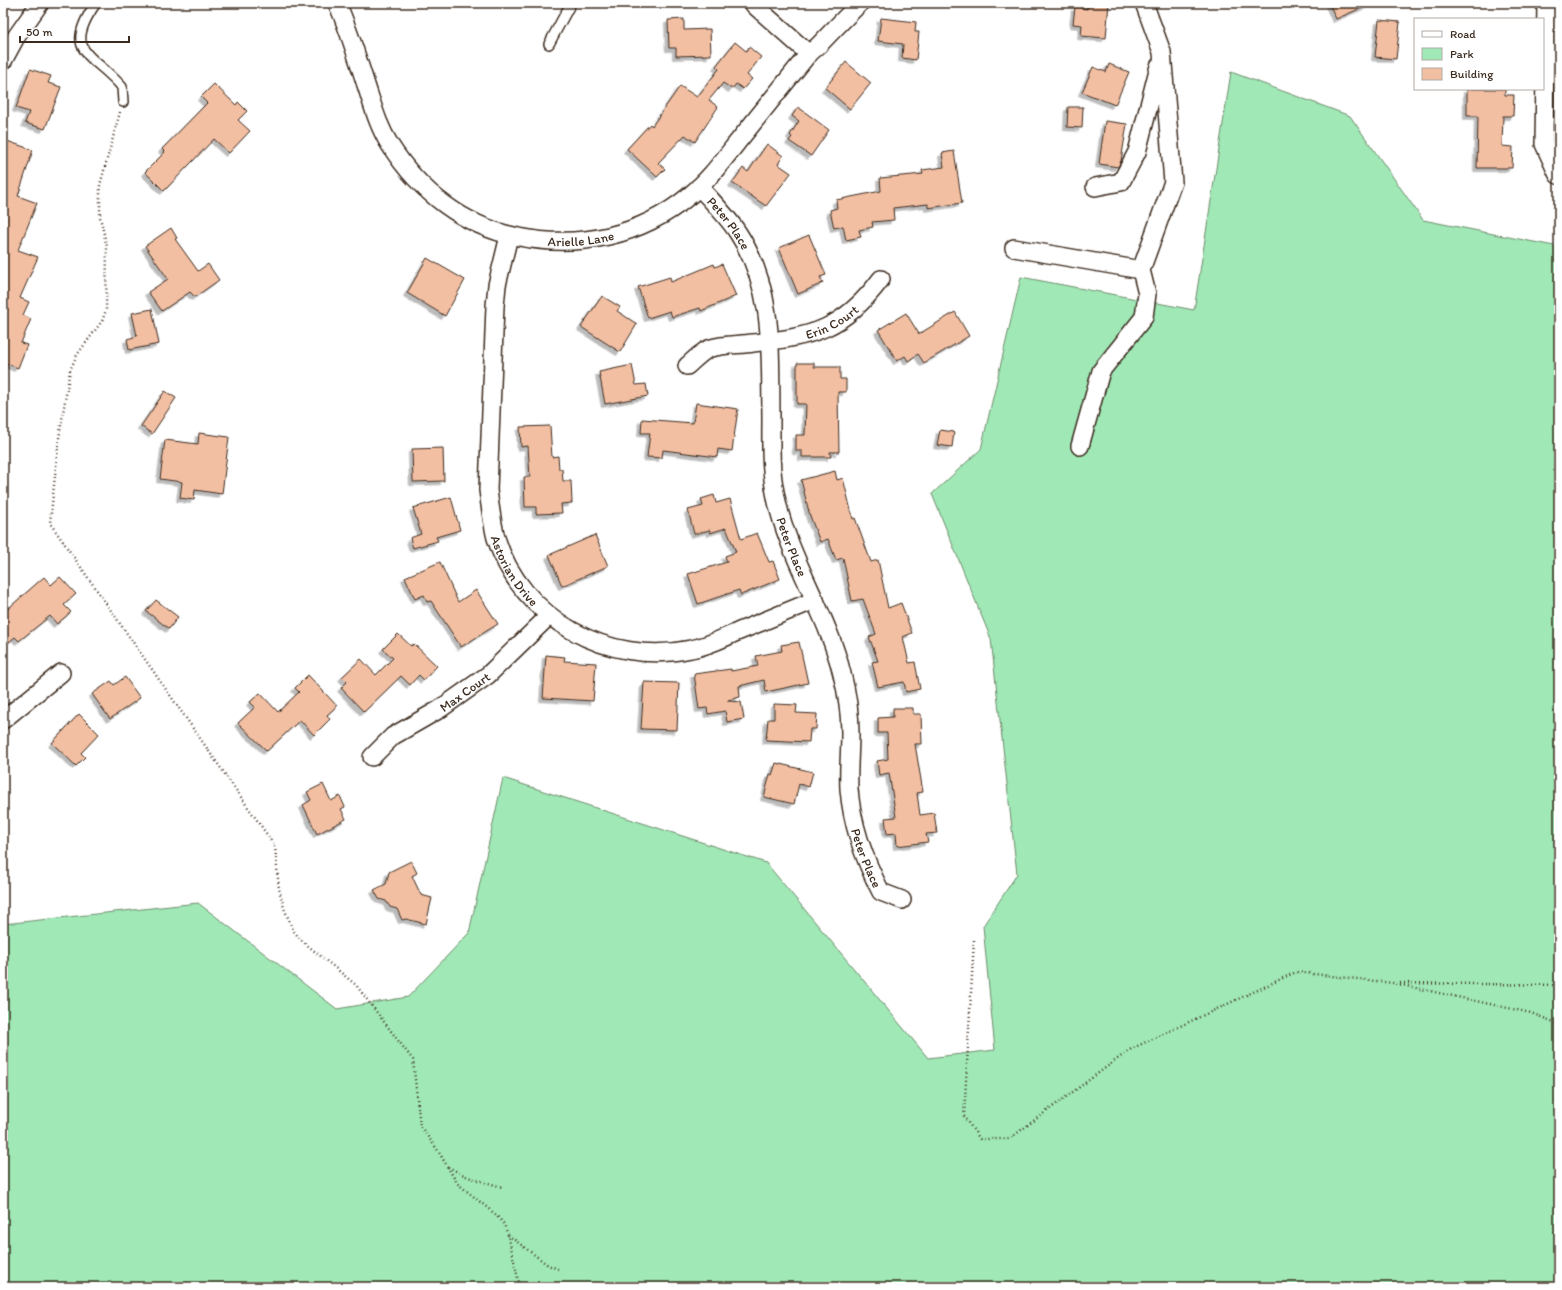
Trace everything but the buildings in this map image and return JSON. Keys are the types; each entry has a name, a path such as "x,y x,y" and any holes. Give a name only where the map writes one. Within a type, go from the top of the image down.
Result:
{"street":[{"path":"3,61 16,37 40,3"},
{"name":"Arielle Lane","path":"337,3 348,26 377,118 389,143 404,166 421,185 440,201 469,220 488,228 509,236 539,241 566,242 594,240 618,234 644,224 668,211 699,187 717,168 809,54 860,3"},
{"path":"1080,446 1101,371 1144,317 1147,294 1141,270 1173,182 1162,52 1144,3"},
{"path":"1546,3 1544,144 1558,175"},
{"path":"754,5 809,54"},
{"path":"1095,187 1121,182 1137,152 1162,52"},
{"name":"Peter Place","path":"699,187 727,219 748,251 755,266 765,297 770,342 771,460 775,493 783,524 832,642 842,673 850,733 849,788 853,816 860,844 881,892 902,900"},
{"name":"Astorian Drive","path":"509,236 497,285 495,306 488,490 490,510 496,538 508,565 522,587 549,616 574,633 606,646 639,652 668,653 711,644 815,600"},
{"path":"1014,248 1141,270"},
{"name":"Erin Court","path":"686,366 710,348 770,342 806,336 840,320 869,296 881,280"},
{"name":"Max Court","path":"372,757 393,736 440,709 488,675 549,616"},
{"path":"3,720 61,673"}],"lane":[{"path":"96,3 84,21 81,29 83,47 87,56 122,87 123,102"},
{"path":"549,44 571,3"}],"path":[{"path":"123,102 100,185 100,217 108,247 106,310 102,321 77,355 70,370 59,438 50,523 274,846 279,889 284,908 293,930 301,940 356,985 413,1060 420,1126 437,1149 457,1183 495,1214 504,1224 520,1287"},
{"path":"974,940 964,1117 980,1139 1009,1139 1131,1049 1296,972 1393,983 1559,985"},
{"path":"1393,983 1531,1013 1559,1024"},
{"path":"448,1167 468,1177 502,1186"},
{"path":"508,1235 538,1258 558,1269"}],"green space":[{"path":"1231,72 1350,116 1423,220 1554,246 1559,252 1559,1287 9,1287 3,1274 3,924 198,903 337,1009 408,997 469,933 503,778 766,863 928,1058 995,1050 983,926 1017,874 991,639 932,494 981,449 1021,277 1194,310"}]}
